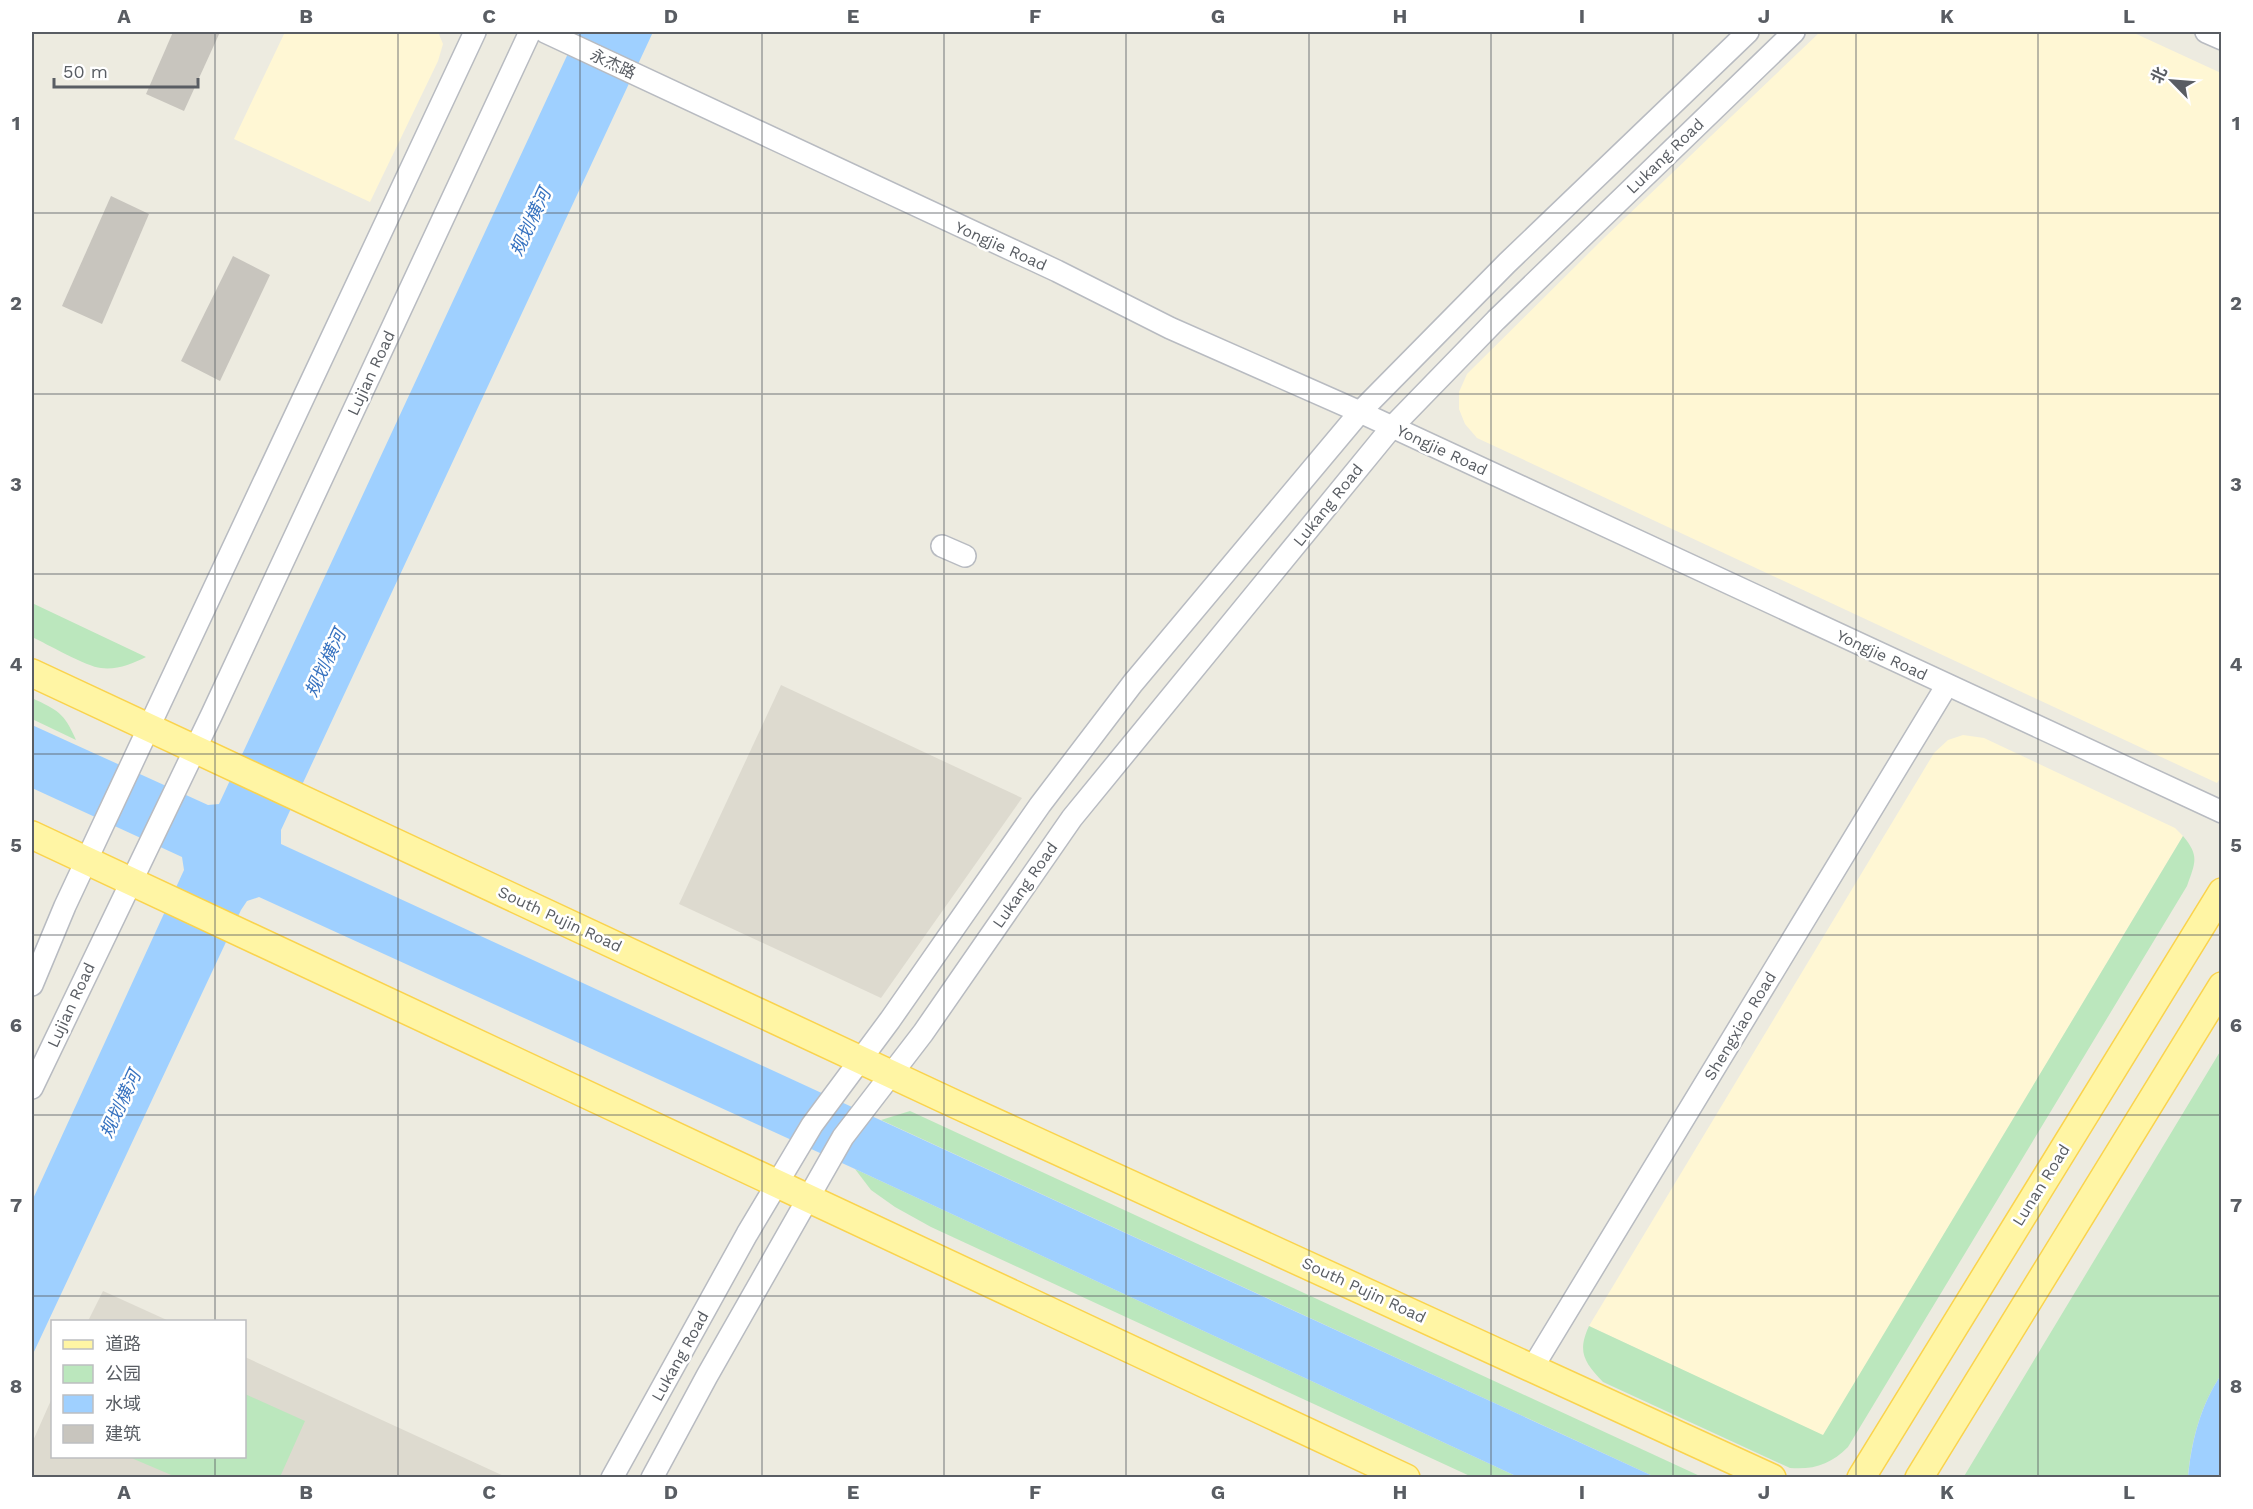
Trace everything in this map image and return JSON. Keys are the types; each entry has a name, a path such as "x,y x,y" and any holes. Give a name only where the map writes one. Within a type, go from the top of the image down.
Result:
{"main road":[{"name":"South Pujin Road","path":"32,673 955,1104 1772,1478"},
{"path":"32,835 726,1157 882,1233 1406,1478"},
{"name":"Lunan Road","path":"1861,1478 2222,892"},
{"path":"1919,1478 2222,986"}],"street":[{"path":"32,985 65,906 476,32"},
{"name":"Lujian Road","path":"32,1088 130,880 212,714 530,32"},
{"name":"Lukang Road","path":"612,1478 747,1234 812,1125 890,1020 1040,805 1133,683 1360,412 1507,263 1748,32"},
{"name":"Lukang Road","path":"652,1478 843,1137 923,1033 1072,818 1392,427 1496,320 1794,32"},
{"path":"2206,32 2222,39"},
{"name":"永杰路","path":"554,36 663,87"},
{"name":"Yongjie Road","path":"663,87 1057,271 1170,328 1360,412 2222,813"},
{"path":"942,546 965,556"},
{"name":"Shengxiao Road","path":"1533,1367 1947,685"}],"shaded area":[{"path":"285,32 438,32 443,44 438,61 370,202 234,139"},
{"path":"1820,32 2132,32 2221,73 2222,775 2217,783 1477,438 1465,424 1459,409 1459,392 1467,374 1605,237"},
{"path":"781,685 1022,798 881,998 679,904"},
{"path":"1963,735 1984,738 2175,828 2183,836 1823,1436 1589,1326 1934,753 1948,740"},
{"path":"103,1291 167,1320 88,1320"},
{"path":"246,1357 506,1477 32,1478 32,1443 51,1400 51,1458 246,1458"}],"green space":[{"path":"32,603 146,657 113,668 95,667 77,660 32,637"},
{"path":"32,698 59,713 68,723 76,740 32,719"},
{"path":"2183,836 2194,855 2187,886 1848,1447 1822,1465 1790,1468 1603,1382 1584,1356 1583,1343 1589,1326 1823,1435"},
{"path":"2221,1050 2221,1375 2208,1398 2198,1424 2188,1477 1963,1478"},
{"path":"910,1111 1702,1477 1655,1477 881,1120"},
{"path":"855,1169 1518,1477 1472,1477 931,1227 895,1207 871,1190"},
{"path":"246,1394 305,1421 280,1477 176,1477 131,1458 246,1458"}],"water":[{"name":"规划横河","path":"578,32 653,32 281,830 281,844 1655,1477 1518,1477 855,1169 259,897 247,901 241,910 32,1356 32,1201 184,870 182,857 32,788 32,725 208,805 219,804"},
{"path":"2221,1375 2221,1477 2188,1477 2198,1424 2208,1398"}],"building":[{"path":"173,32 220,32 184,111 146,94"},
{"path":"111,196 149,214 102,324 62,306"},
{"path":"233,256 270,275 220,381 181,361"}]}
